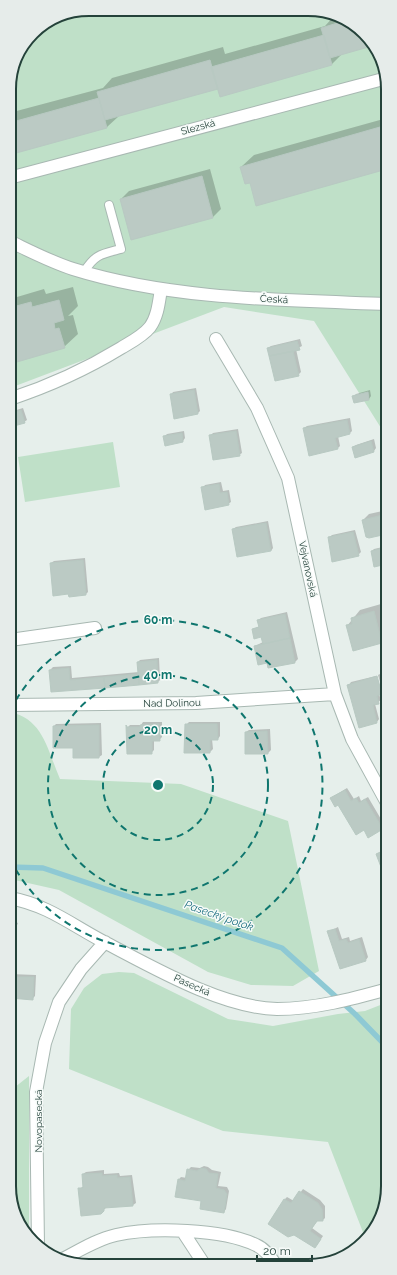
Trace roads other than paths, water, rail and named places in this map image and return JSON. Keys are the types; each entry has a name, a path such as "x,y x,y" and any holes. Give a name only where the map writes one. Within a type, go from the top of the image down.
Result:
{"street":[{"name":"Slezská","path":"16,176 380,79"},
{"name":"Česká","path":"16,244 46,259 84,272 162,289 200,294 381,304"},
{"path":"16,397 42,389 90,367 135,340 145,332 155,318 162,289"},
{"name":"Vejvanovská","path":"216,339 257,408 288,478 334,694 352,738 381,792"},
{"path":"16,639 95,628"},
{"name":"Nad Dolinou","path":"16,705 196,703 334,694"},
{"name":"Pasecká","path":"16,900 51,911 105,942 182,980 238,1003 277,1009 300,1008 337,1002 381,991"},
{"name":"Novopasecká","path":"38,1239 36,1092 45,1043 59,1002 81,969 105,942"},
{"path":"68,1256 115,1235 161,1229 183,1232 206,1232 248,1242 264,1251 271,1259"},
{"path":"183,1232 201,1259"}],"lane":[{"path":"84,272 92,260 97,256 121,249 109,205"}],"waterway":[{"name":"Pasecký potok","path":"16,867 43,868 282,948 355,1014 381,1041"}]}
